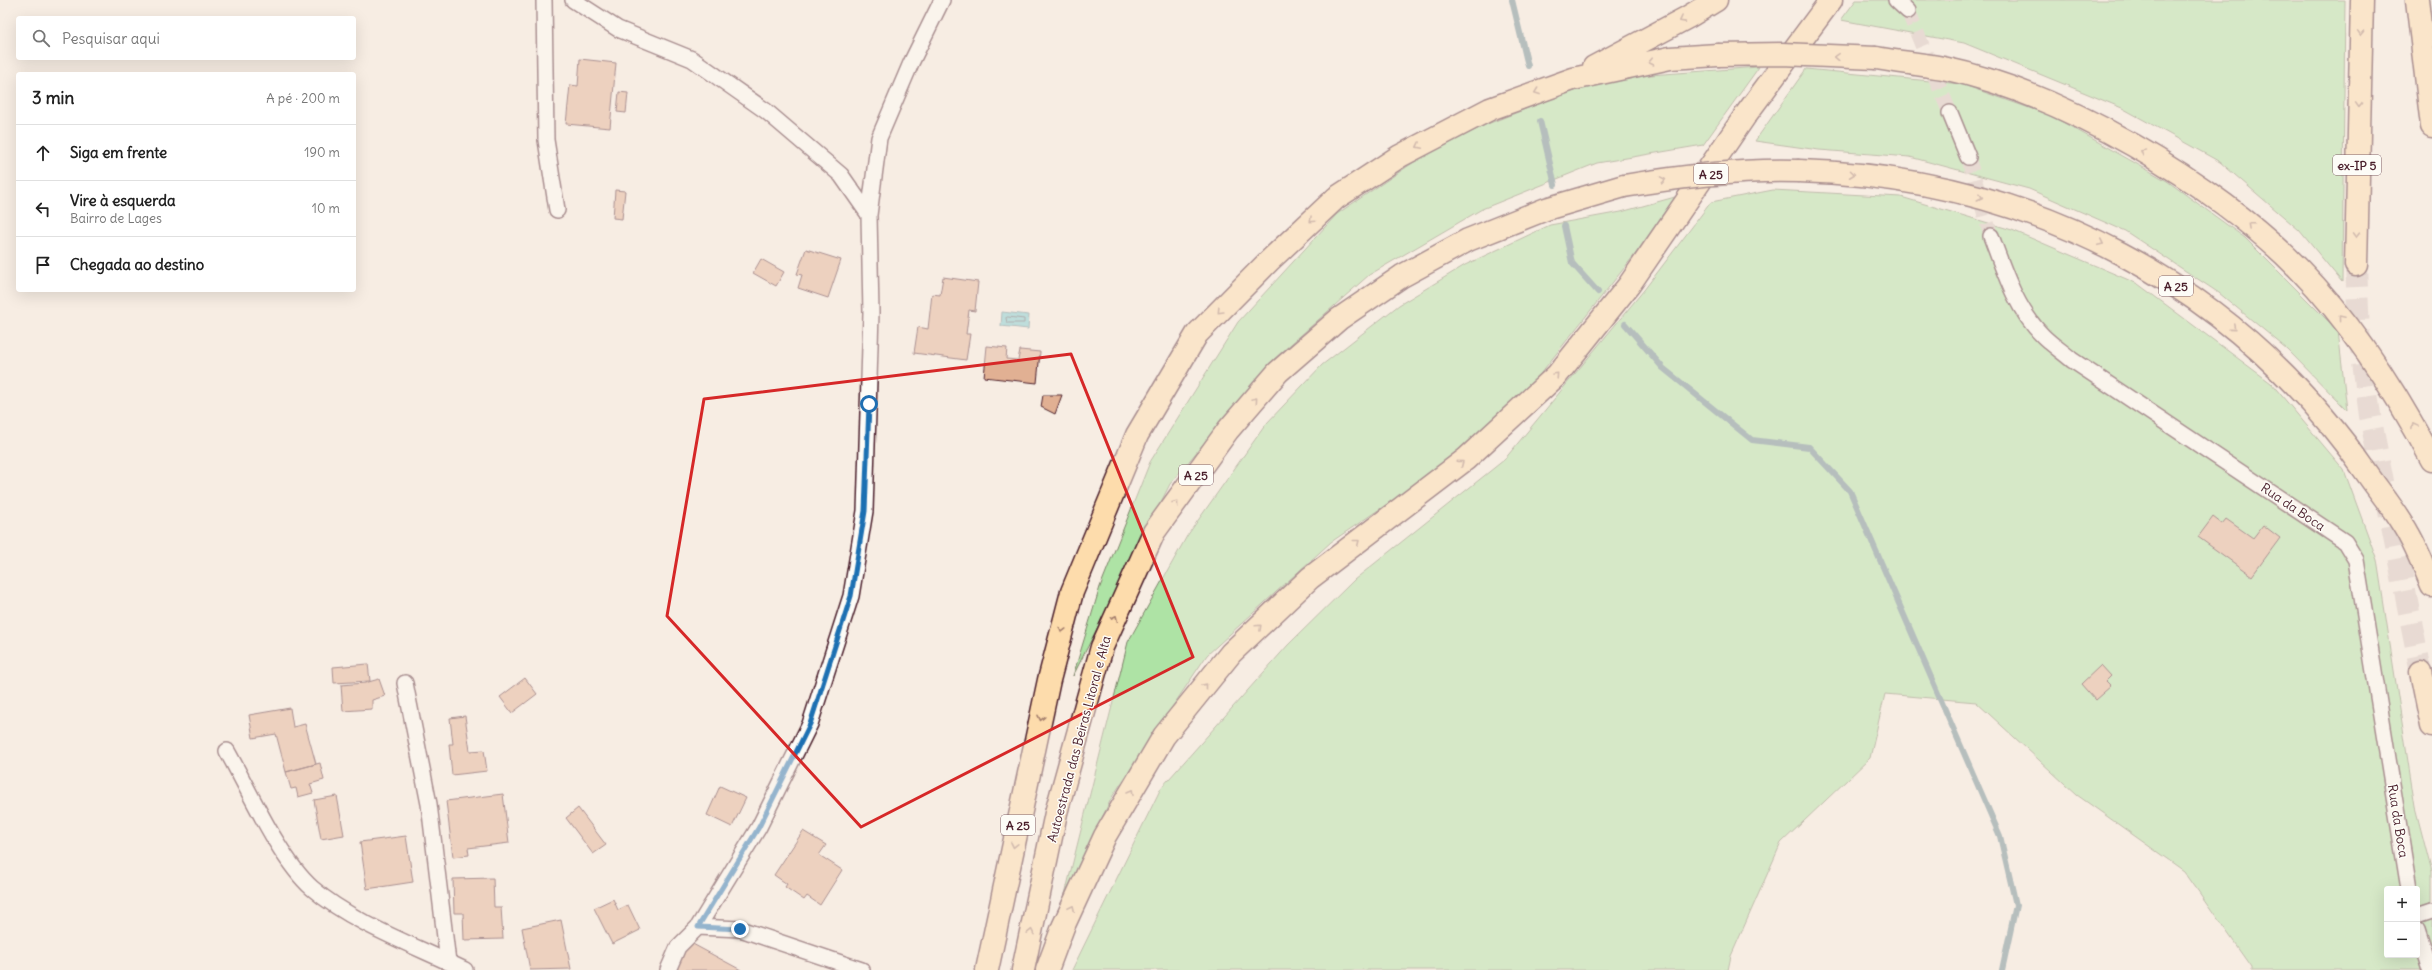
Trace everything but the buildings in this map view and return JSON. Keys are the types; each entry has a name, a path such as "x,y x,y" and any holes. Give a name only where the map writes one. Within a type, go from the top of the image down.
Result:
{"highway":[{"path":"1573,79 1688,17 1716,0"},
{"path":"1047,970 1063,927 1105,836 1164,736 1231,653 1310,578 1466,459 1557,375 1629,285 1748,113 1831,0"},
{"name":"ex-IP 5","path":"2356,265 2362,0"},
{"path":"2417,0 2432,126"},
{"name":"A 25","path":"987,970 1049,680 1072,592 1137,435 1198,334 1336,198 1400,156 1483,113 1573,79 1670,58 1718,55 1782,54 1876,58 1944,69 2021,92 2103,129 2169,167 2240,216 2299,269 2352,331 2409,418 2432,460"},
{"name":"Autoestrada das Beiras Litoral e Alta","path":"1023,970 1056,813 1102,647 1154,532 1228,430 1278,372 1339,319 1402,276 1468,240 1546,209 1624,186 1687,176 1765,170 1837,172 1917,182 1991,199 2061,225 2144,264 2214,311 2286,375 2349,447 2409,534 2432,586"},
{"path":"2421,672 2432,726"}],"street":[{"path":"544,0 546,140 557,210"},
{"path":"573,0 618,29 692,59 766,111 841,175 869,215"},
{"path":"668,970 678,947 698,927 759,827 810,724 851,596 865,511 871,313 869,215 879,138 942,0"},
{"path":"1896,0 1908,11"},
{"path":"1950,113 1968,157"},
{"name":"Rua da Boca","path":"1991,236 2010,286 2023,311 2043,336 2072,360 2345,542 2356,560 2409,886"},
{"path":"405,683 429,804 448,962"},
{"path":"227,751 287,858 312,888 358,919 464,970"},
{"path":"2420,914 2432,910"},
{"path":"698,927 740,929 862,970"},
{"path":"2420,938 2430,970"}],"highlighted area":[{"path":"1071,354 1193,657 861,827 667,616 704,399"}],"green space":[{"path":"1856,0 2345,0 2342,282 2299,230 2220,162 2122,108 1964,43 1841,20"},
{"path":"1759,67 1703,145 1597,163 1482,209 1369,275 1274,359 1170,484 1073,676 1100,587 1150,462 1238,322 1337,214 1420,158 1485,125 1564,94 1623,77"},
{"path":"1806,69 1961,84 2052,116 2167,181 2245,238 2338,331 2347,410 2287,349 2219,293 2125,231 2029,189 1910,157 1819,150 1755,141"},
{"path":"1773,190 1901,197 2012,230 2138,284 2271,383 2344,470 2377,560 2415,807 2432,873 2432,970 2251,970 2251,966 2184,871 2077,795 1976,702 1885,694 1870,758 1781,843 1731,956 1728,970 1072,970 1161,788 1288,645 1354,580 1504,460 1644,290 1711,202"},
{"path":"1675,197 1636,253 1537,378 1465,446 1393,500 1331,542 1207,655 1112,797 1065,894 1128,642 1187,536 1266,424 1322,365 1399,305 1465,265 1550,225 1621,212"}],"water":[{"path":"1002,312 1029,315 1028,329 1001,326"}],"waterway":[{"path":"1512,0 1528,66"},
{"path":"1540,121 1555,185"},
{"path":"1564,226 1572,263 1598,292"},
{"path":"1625,324 1663,368 1752,440 1809,447 1850,491 2000,836 2016,905 2002,970"}],"tunnel":[{"path":"1908,11 1950,113"},
{"path":"1968,157 1991,236"},
{"path":"2356,265 2359,332 2370,416 2421,672"}],"route":[{"path":"740,929 698,927 759,827 810,724 851,596 865,511 869,404"}]}
